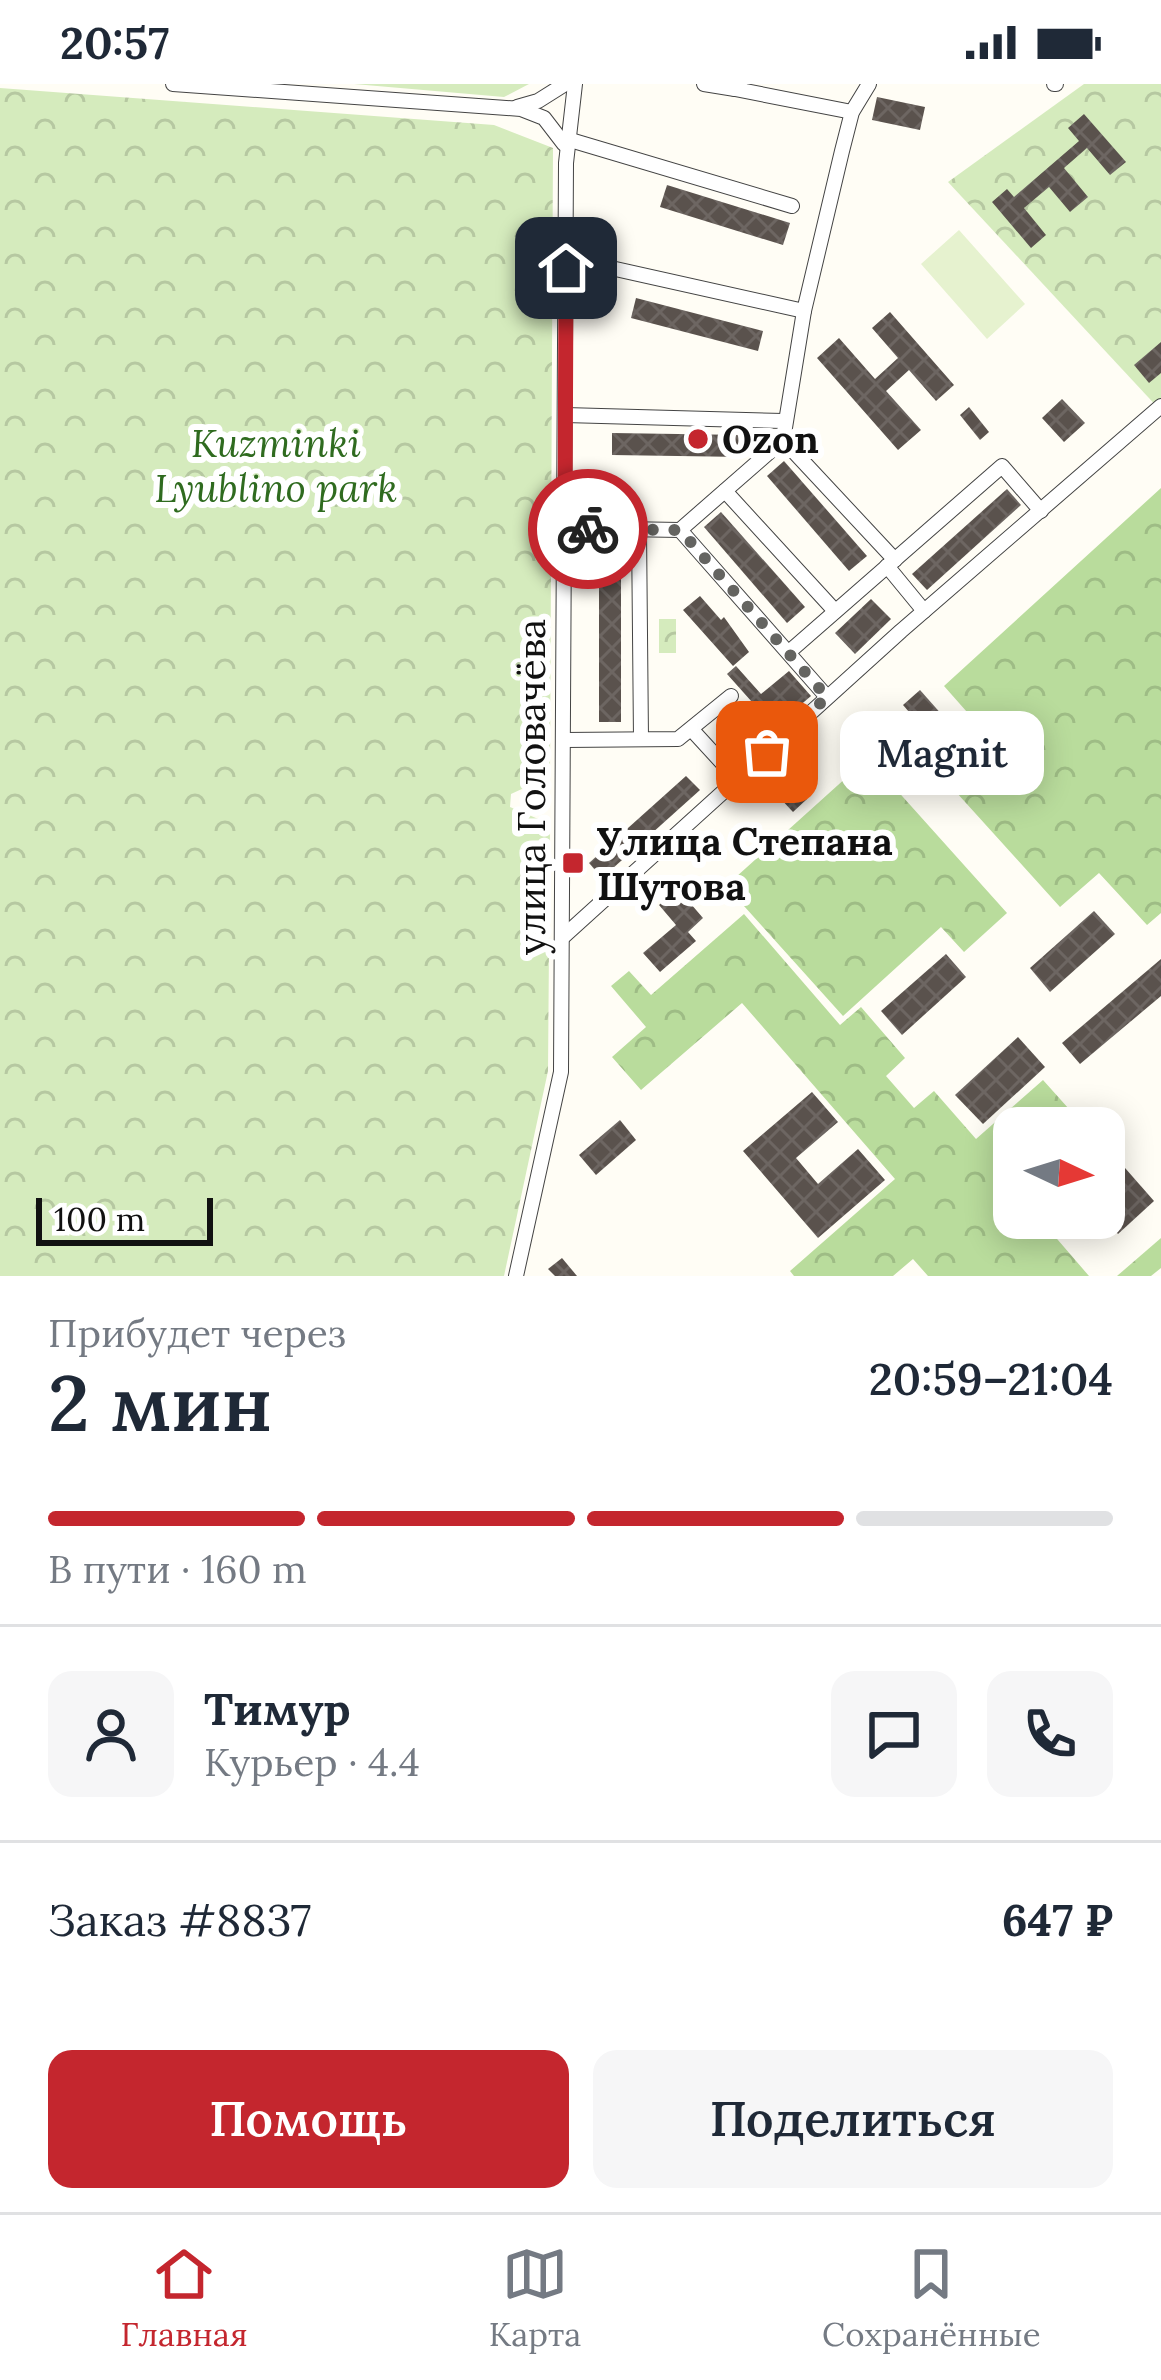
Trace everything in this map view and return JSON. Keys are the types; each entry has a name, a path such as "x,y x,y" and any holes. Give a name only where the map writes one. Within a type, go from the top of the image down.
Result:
{"street":[{"path":"173,84 512,108 563,124 572,111 567,96 555,91 512,108"},
{"name":"улица Головачёва","path":"516,1276 561,1072 566,144 574,84"},
{"path":"704,84 739,86 851,112"},
{"path":"869,84 851,112 804,311 783,440 891,563 923,611"},
{"path":"555,91 541,109 566,144 792,206"},
{"path":"566,258 804,311"},
{"path":"564,936 923,611 1161,406"},
{"path":"565,415 783,421"},
{"path":"565,528 680,530 783,440"},
{"path":"789,652 1002,466 1041,511"},
{"path":"725,491 836,611"},
{"path":"639,530 641,739"},
{"path":"680,530 827,697"},
{"path":"565,740 678,740 731,696"},
{"path":"693,731 737,779"}],"green space":[{"path":"354,84 529,84 504,97"},
{"path":"1084,84 1161,84 1161,411 948,182"},
{"name":"Kuzminki Lyublino park","path":"0,88 494,125 553,148 550,776 511,794 510,807 550,824 548,1071 504,1276 0,1276"},
{"path":"959,230 1025,304 987,339 921,264"},
{"path":"1161,488 1161,913 1147,925 1099,873 1060,907 937,771 982,729 944,686"},
{"path":"659,619 676,619 676,653 659,653"},
{"path":"868,758 1007,913 964,952 941,927 843,1016 726,886"},
{"path":"744,914 840,1025 861,1007 905,1058 886,1076 914,1108 934,1091 976,1139 993,1124 993,1239 1057,1239 1089,1276 928,1276 913,1259 893,1276 794,1276 790,1271 895,1179 742,1003 641,1090 612,1057 646,1027 611,986 629,971 651,995"},
{"path":"1043,1080 1067,1107 1012,1107"},
{"path":"1161,1238 1161,1268 1151,1276 1117,1276"}],"building":[{"path":"877,97 925,107 920,130 872,120"},
{"path":"1084,114 1126,162 1110,175 1087,148 1064,168 1088,197 1070,212 1049,187 1024,208 1046,235 1031,248 992,202 1007,189 1014,197 1079,141 1068,128"},
{"path":"667,185 790,223 783,245 660,207"},
{"path":"636,298 763,331 758,351 631,318"},
{"path":"890,312 954,385 936,401 909,370 886,391 921,430 898,450 817,358 839,338 875,379 898,358 872,328"},
{"path":"1161,342 1161,373 1149,383 1134,365"},
{"path":"1062,399 1085,423 1064,442 1042,418"},
{"path":"969,407 989,432 980,440 960,415"},
{"path":"612,433 744,435 743,457 612,455"},
{"path":"784,461 867,556 849,571 767,476"},
{"path":"1007,489 1021,505 927,590 912,574"},
{"path":"721,512 805,607 787,623 704,527"},
{"path":"599,553 621,553 621,722 599,722"},
{"path":"700,596 721,620 724,617 749,652 733,666 683,610"},
{"path":"871,599 891,619 855,654 835,633"},
{"path":"736,666 761,694 789,671 811,696 739,757 718,731 752,702 727,674"},
{"path":"920,690 959,734 942,750 903,705"},
{"path":"686,776 700,790 602,878 589,863"},
{"path":"792,783 807,799 793,812 778,796"},
{"path":"678,889 703,918 688,932 696,941 660,972 643,953 676,925 659,905"},
{"path":"1094,911 1115,934 1050,992 1030,968"},
{"path":"946,954 966,977 902,1035 881,1011"},
{"path":"1161,959 1161,996 1080,1064 1062,1043"},
{"path":"1018,1037 1045,1067 1001,1107 993,1107 993,1115 983,1124 955,1095"},
{"path":"812,1092 838,1122 796,1158 818,1184 858,1149 885,1180 818,1238 743,1151"},
{"path":"620,1120 636,1140 596,1175 579,1155"},
{"path":"1125,1168 1154,1201 1125,1228"},
{"path":"562,1258 577,1276 555,1276 548,1269"}],"way so far":[{"path":"588,529 680,530 827,697 767,752"}],"place":[{"name":"Ozon","path":"698,439"},
{"name":"Magnit","path":"767,752"},
{"name":"Улица Степана Шутова","path":"573,863"}],"route":[{"path":"566,268 565,528 588,529"}]}
